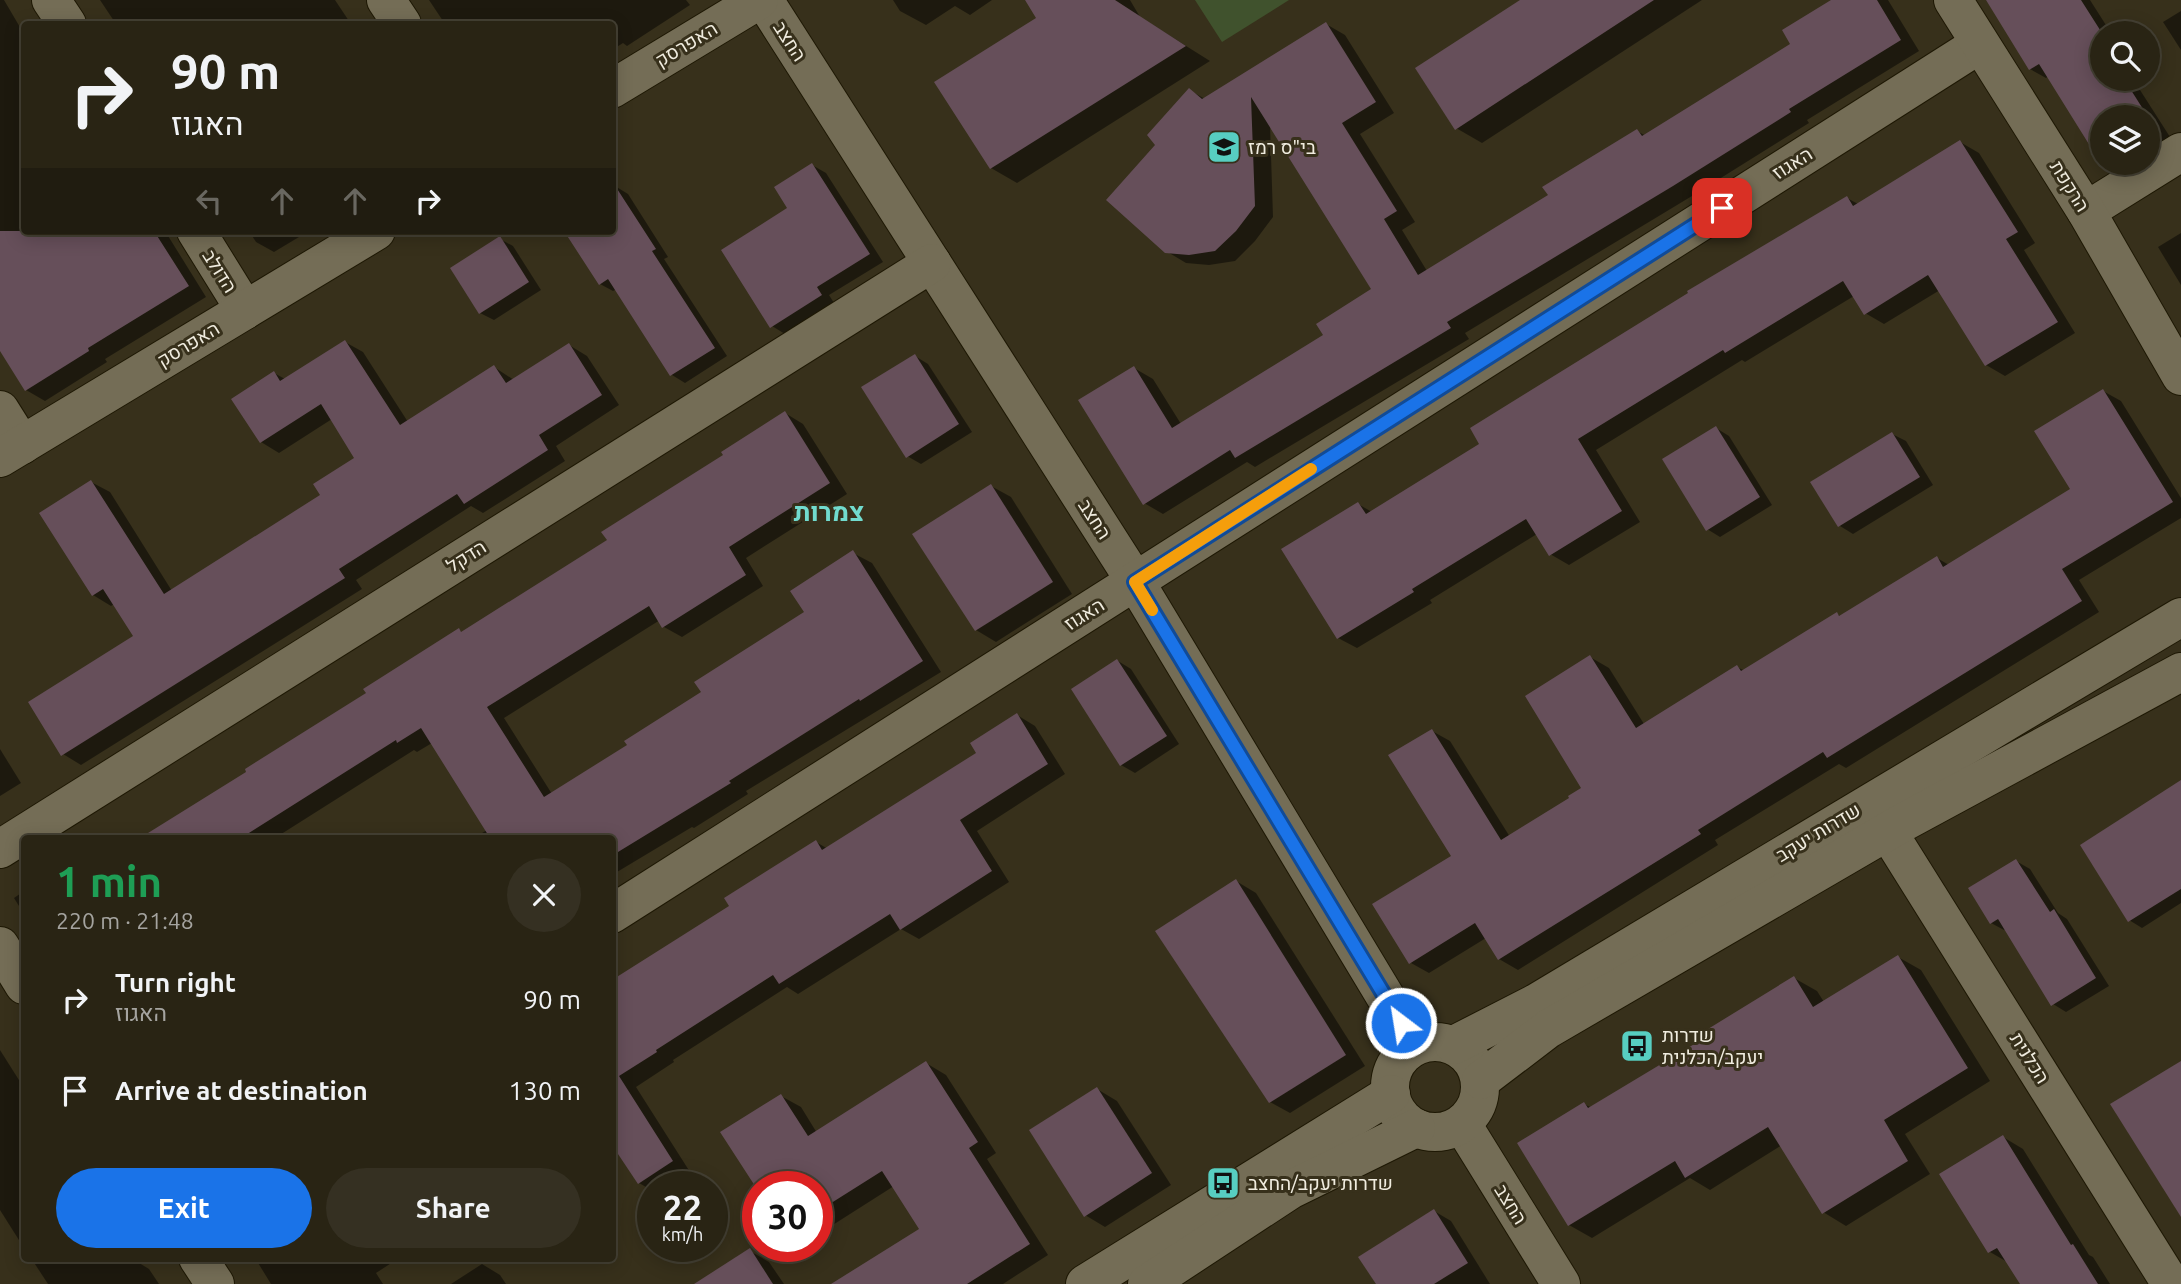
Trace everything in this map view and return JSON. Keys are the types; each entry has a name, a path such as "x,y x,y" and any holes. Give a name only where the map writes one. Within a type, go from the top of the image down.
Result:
{"street":[{"path":"51,0 65,21"},
{"path":"386,0 400,21"},
{"name":"האפרסק","path":"616,87 761,0"},
{"name":"החצב","path":"761,0 1135,582 1415,1046"},
{"name":"הרקפת","path":"1953,0 2086,211 2181,376"},
{"name":"האגוז","path":"616,911 1980,44"},
{"path":"2086,211 2181,152"},
{"name":"הדולב","path":"198,235 245,310"},
{"name":"האפרסק","path":"11,451 369,235"},
{"name":"הדקל","path":"22,835 932,263"},
{"path":"0,410 11,451"},
{"name":"שדרות יעקב","path":"1454,1045 1536,1003 2181,617"},
{"name":"שדרות יעקב","path":"1480,1080 1548,1029 1888,832 2181,672"},
{"name":"הכלנית","path":"1888,832 2171,1284"},
{"name":"הדקל","path":"0,849 21,836"},
{"path":"0,946 21,980"},
{"path":"1441,1041 1454,1045 1467,1054 1476,1066 1480,1080 1478,1104 1462,1124 1439,1133 1416,1128 1404,1120 1395,1108 1390,1080 1395,1066 1403,1055 1415,1046 1441,1041"},
{"path":"1085,1284 1391,1094"},
{"name":"החצב","path":"1462,1124 1561,1284"},
{"path":"1147,1284 1290,1190 1416,1128"},
{"path":"201,1262 215,1284"}],"green space":[{"path":"1195,0 1289,0 1222,42"}],"building":[{"path":"1025,0 1115,0 1186,46 990,169 934,82 1036,18"},
{"path":"1520,0 1654,0 1455,130 1415,68"},
{"path":"1831,0 1877,0 1901,40 1789,109 1791,112 1673,186 1447,322 1451,328 1235,458 1230,450 1143,505 1078,400 1134,366 1172,428 1323,335 1316,324 1371,289 1251,97 1255,206 1236,231 1215,251 1189,255 1165,253 1106,200 1155,145 1147,135 1189,88 1202,99 1326,22 1376,102 1342,123 1397,211 1384,219 1418,275 1548,195 1542,187 1637,129 1642,136 1790,44 1782,30"},
{"path":"1986,0 2081,0 2094,21 2090,21 2090,91 2132,91 2140,105 2090,105 2090,146 2039,64 2029,70"},
{"path":"1960,140 2018,232 2006,239 2058,322 1985,366 1928,275 1864,315 1843,281 1725,353 1723,350 1578,439 1622,511 1549,556 1526,519 1337,639 1281,549 1358,502 1366,514 1479,444 1470,428 1688,293 1687,291 1847,196 1853,206"},
{"path":"812,163 870,254 817,287 822,295 770,328 721,250 787,208 774,187"},
{"path":"616,187 656,249 652,251 715,348 670,376 608,279 599,285 567,235 616,235"},
{"path":"0,231 21,231 21,235 157,235 189,286 88,348 89,351 25,391 0,351"},
{"path":"500,236 529,282 479,314 450,268"},
{"path":"345,340 400,425 494,365 506,383 569,343 602,395 539,435 548,450 464,504 457,494 339,569 345,578 61,756 28,702 133,636 103,589 92,596 39,513 91,480 164,594 320,495 313,484 354,458 321,404 260,443 231,399 274,371 280,381"},
{"path":"915,354 959,424 906,458 861,387"},
{"path":"2103,389 2173,502 2062,569 2082,601 1827,758 1823,752 1698,830 1701,834 1498,960 1475,923 1409,964 1372,904 1451,856 1388,755 1432,729 1501,840 1581,788 1525,696 1590,655 1636,728 1737,665 1741,671 1837,612 1839,616 1937,556 1943,567 2070,489 2034,431"},
{"path":"785,411 830,483 729,547 746,575 662,628 649,606 487,707 544,797 627,745 624,741 701,692 694,682 804,612 790,591 853,550 923,661 618,852 616,835 488,835 421,728 397,743 396,740 246,835 145,835 366,693 363,689 459,628 461,632 607,540 601,532 723,455 721,452"},
{"path":"1716,426 1760,497 1706,531 1662,459"},
{"path":"1892,432 1920,477 1838,527 1810,482"},
{"path":"991,484 1053,582 975,631 912,534"},
{"path":"1117,659 1167,736 1120,766 1071,689"},
{"path":"1017,713 1048,764 960,820 992,871 900,930 890,914 779,984 773,975 619,1076 673,1161 658,1171 637,1171 637,1182 616,1151 616,977 729,906 724,898 816,840 822,850 976,753 970,743"},
{"path":"2181,780 2181,889 2128,922 2080,845"},
{"path":"2016,859 2050,912 2054,909 2096,978 2051,1006 1998,919 1990,924 1968,888"},
{"path":"1236,879 1346,1055 1269,1103 1155,931"},
{"path":"1898,955 1968,1068 1884,1120 1908,1161 1822,1214 1768,1127 1685,1178 1675,1161 1568,1226 1517,1143 1584,1102 1588,1108 1711,1034 1708,1029 1794,976 1813,1007"},
{"path":"926,1061 978,1142 969,1148 1030,1244 967,1284 831,1284 919,1229 882,1171 833,1202 833,1171 745,1171 720,1132 781,1094 808,1136"},
{"path":"2181,1061 2181,1217 2110,1104"},
{"path":"1097,1087 1152,1173 1084,1217 1029,1130"},
{"path":"2003,1135 2098,1284 2020,1284 1997,1248 1988,1253 1939,1174"},
{"path":"1434,1209 1468,1263 1434,1284 1376,1284 1358,1257"},
{"path":"742,1253 742,1262 759,1262 773,1284 694,1284"}],"slow traffic":[{"path":"1152,610 1135,582 1311,469"}],"place":[{"name":"בי\"ס רמז","path":"1224,147"},
{"name":"שדרות יעקב/הכלנית","path":"1637,1046"},
{"name":"שדרות יעקב/החצב","path":"1223,1183"}],"district":[{"name":"צמרות","path":"829,511"}],"route":[{"path":"1401,1023 1135,582 1722,208"}]}
